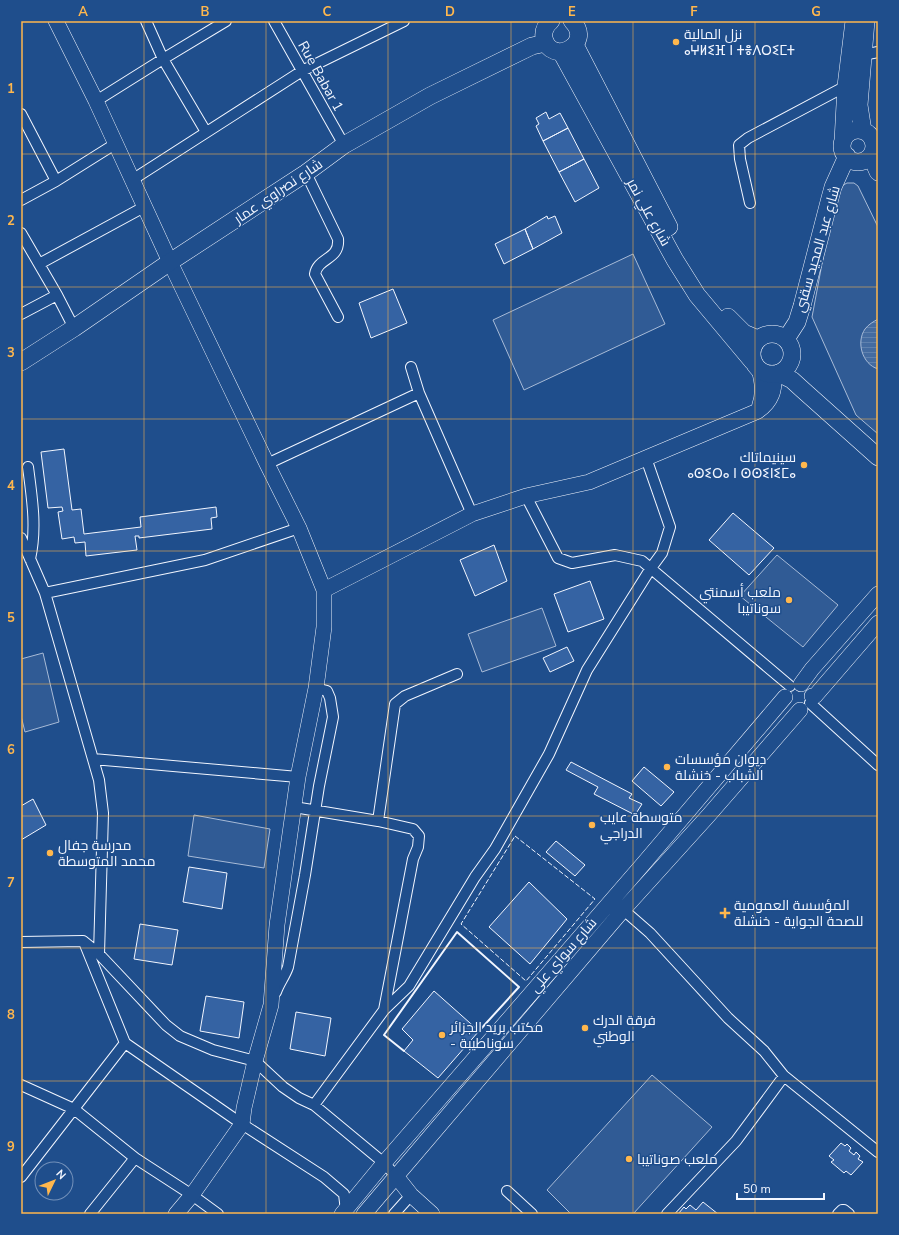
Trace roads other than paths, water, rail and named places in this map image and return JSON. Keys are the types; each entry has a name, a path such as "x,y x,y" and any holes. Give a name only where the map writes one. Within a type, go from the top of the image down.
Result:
{"main road":[{"path":"56,21 96,101 170,262 299,528 324,590 324,627 316,688 298,777 277,925 271,1005 255,1061 244,1108 242,1124 192,1195 176,1214"},
{"path":"551,21 546,26 544,36 561,47 578,35 577,22"},
{"name":"شارع عبد المجيد سقني","path":"786,339 797,322 802,306 833,187 845,149 846,86 854,21"},
{"path":"866,21 870,54 859,104 871,141 878,172"},
{"name":"شارع نصراوي عمار","path":"21,362 306,173 344,145 430,96 532,46 561,47"},
{"name":"شارع علي نمر","path":"561,47 688,263 732,322 744,333 758,339"},
{"name":"شارع علي نمر","path":"561,47 674,260 697,295 766,370 792,380 878,457"},
{"path":"855,131 871,141 868,159 859,162 854,161 845,149 845,138 851,132 855,131"},
{"path":"769,334 781,336 786,339 789,344 792,356 788,366 766,370 752,350 758,339 769,334"},
{"path":"324,590 472,514 526,496 589,482 758,411 763,396 762,379 766,370"},
{"name":"شارع سواي علي","path":"345,1213 384,1163 644,863 792,689 812,669 878,594"},
{"name":"شارع سواي علي","path":"364,1214 484,1071 624,910 807,703 815,696 878,623"},
{"path":"807,687 807,703 794,709 790,706 787,702 792,689 807,687"},
{"path":"473,1060 484,1071"},
{"path":"396,1176 411,1195 432,1214"}],"street":[{"path":"146,21 163,58 206,132"},
{"path":"96,101 163,58 226,21"},
{"name":"Rue Babar 1","path":"274,21 344,145"},
{"path":"379,21 384,30"},
{"path":"132,180 302,70 404,21"},
{"path":"750,203 740,159 739,145 748,138 846,86"},
{"path":"21,114 56,180"},
{"path":"21,200 115,144"},
{"path":"306,173 338,240 338,249 333,255 316,268 316,274 338,317"},
{"path":"39,264 144,207"},
{"path":"21,233 58,295 74,328"},
{"path":"21,314 58,295"},
{"path":"411,367 419,393 472,514"},
{"path":"267,464 419,393"},
{"path":"314,1105 384,1010 409,986 475,877 495,849 549,754 587,670 662,553 670,527 646,458"},
{"path":"28,467 34,519 33,546 30,559"},
{"path":"526,496 558,558 572,563 615,555 642,561 792,689"},
{"path":"45,593 205,560 299,528"},
{"path":"21,538 45,593 99,780 103,813 99,954"},
{"path":"378,821 395,704 405,696 458,674"},
{"path":"271,1005 279,982 286,974 288,967 333,716 330,698 327,692 316,688"},
{"path":"807,703 878,765"},
{"path":"93,758 298,777"},
{"path":"294,807 378,821 413,829 419,836 418,847 413,859 384,1010"},
{"path":"611,900 650,933 728,1018 764,1051 784,1076 878,1152"},
{"path":"83,940 125,1044 242,1124 324,1177 344,1194 345,1213"},
{"path":"21,942 83,940 99,954 166,1025 180,1036 213,1050 255,1061 283,1087 299,1098 314,1105 384,1163 396,1176"},
{"path":"21,1177 125,1044"},
{"path":"667,1214 736,1141 784,1076"},
{"path":"21,1085 74,1109 135,1158 192,1195 218,1214"},
{"path":"90,1214 135,1158"},
{"path":"507,1191 532,1214"},
{"path":"394,1214 411,1195"},
{"path":"838,1214 844,1210 849,1214"}],"place":[{"name":"نزل المالية ⴰⵖⵍⵉⴼ ⵏ ⵜⴻⴷⵔⵉⵎⵜ","path":"676,42"},
{"name":"سينيماتاك ⴰⵙⵉⵔⴰ ⵏ ⵙⵙⵉⵏⵉⵎⴰ","path":"804,465"},
{"name":"ملعب أسمنتي سوناتيبا","path":"789,600"},
{"name":"ديوان مؤسسات الشباب - خنشلة","path":"667,767"},
{"name":"متوسطة عايب الدراجي","path":"592,825"},
{"name":"مدرسة جفال محمد المتوسطة","path":"50,853"},
{"name":"المؤسسة العمومية للصحة الجواية - خنشلة","path":"725,913"},
{"name":"فرقة الدرك الوطني","path":"585,1028"},
{"name":"مكتب بريد الجزائر - سوناطيبة","path":"442,1035"},
{"name":"ملعب صوناتيبا","path":"629,1159"}]}
